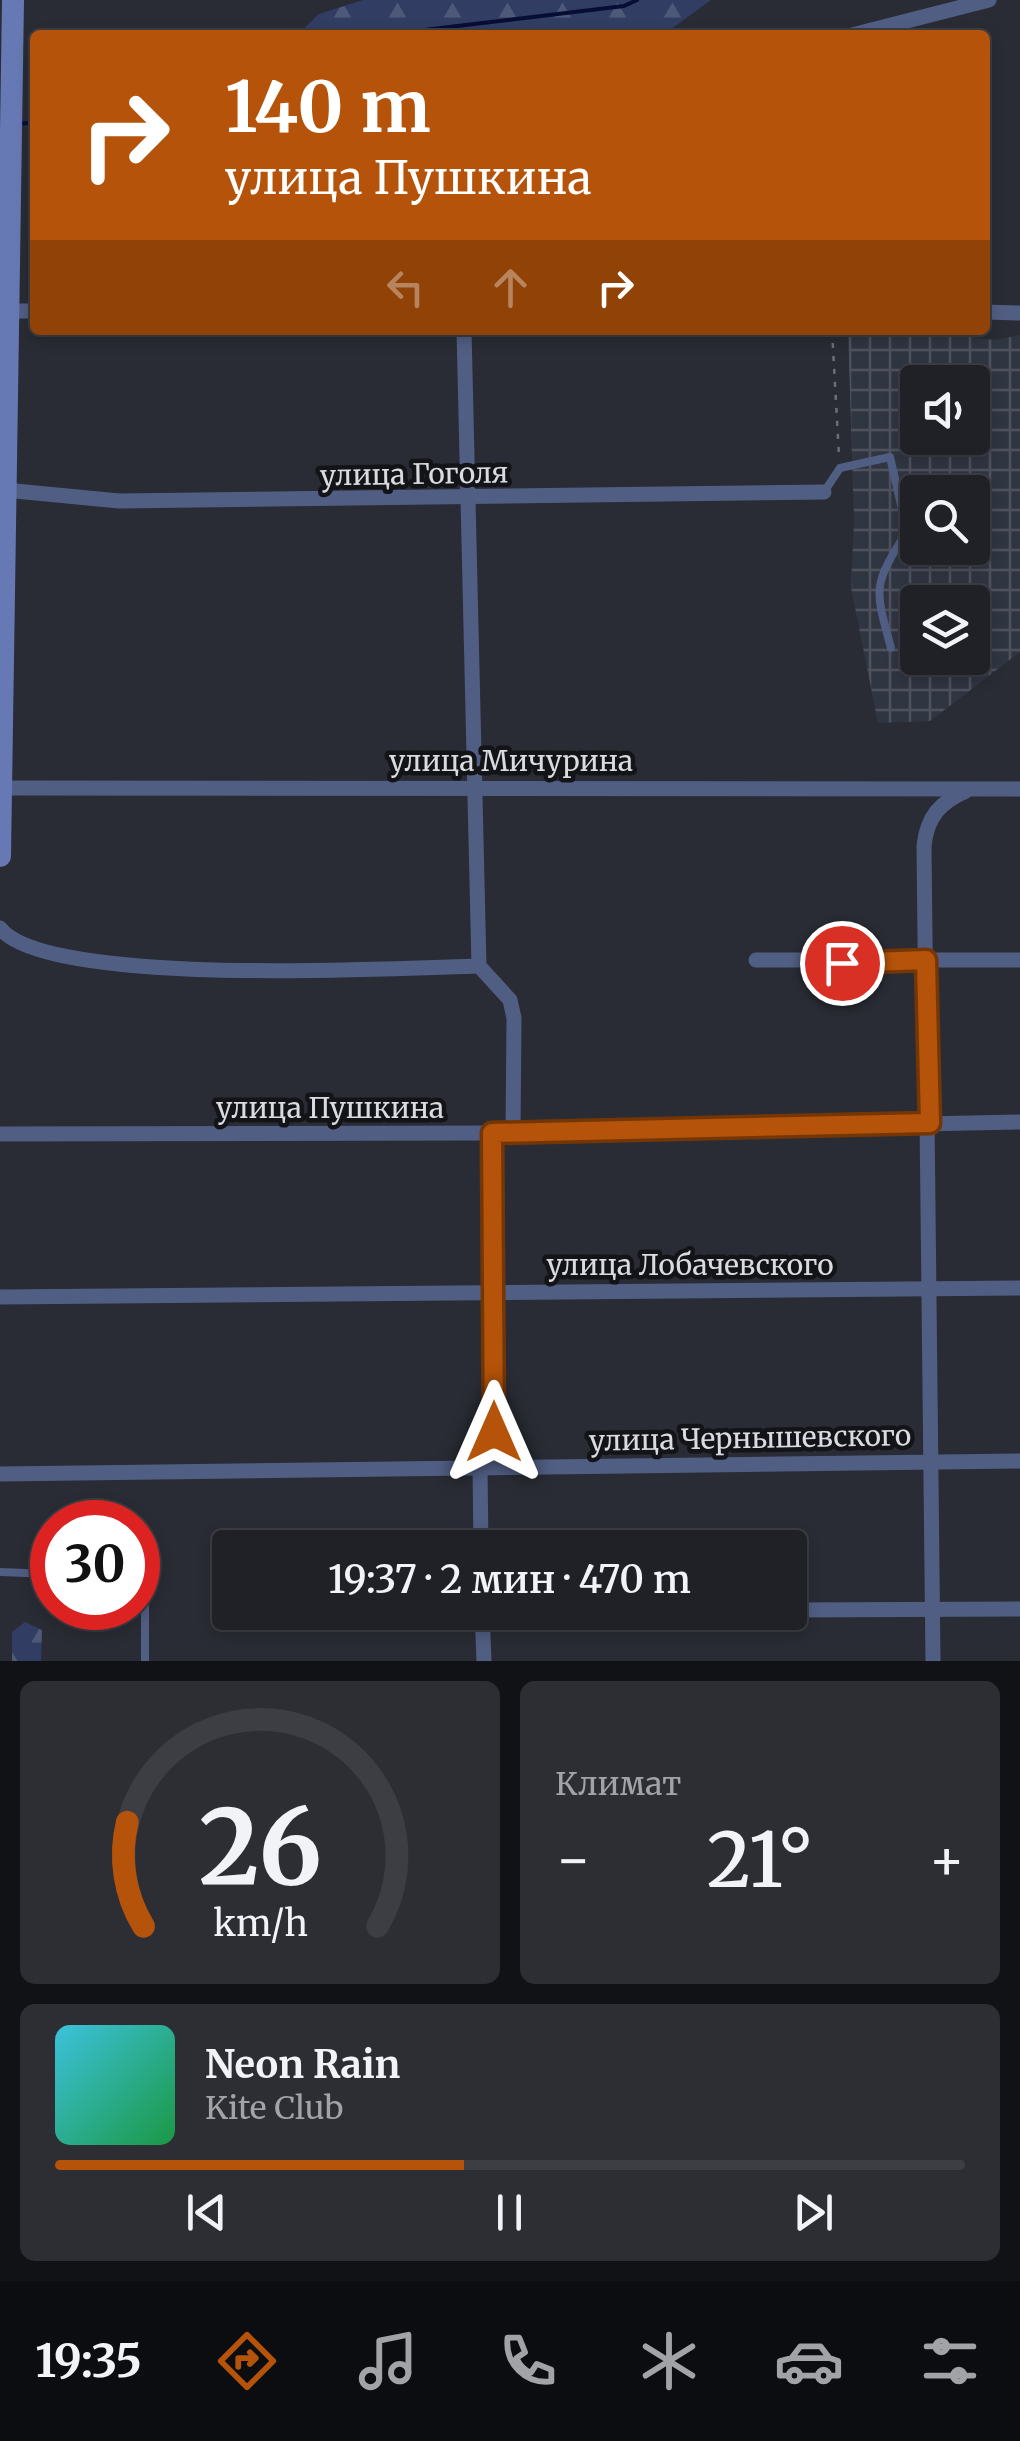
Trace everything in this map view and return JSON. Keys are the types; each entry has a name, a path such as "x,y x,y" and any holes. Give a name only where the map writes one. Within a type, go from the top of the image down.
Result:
{"main road":[{"path":"0,856 5,299 14,7"}],"street":[{"path":"872,30 990,0"},
{"path":"5,299 30,309"},
{"path":"990,312 1020,314"},
{"path":"464,335 464,500 479,966 510,1000 514,1018 513,1132"},
{"name":"улица Гоголя","path":"6,490 119,502 824,492"},
{"name":"улица Мичурина","path":"1,788 476,785 1020,789"},
{"path":"933,1661 926,831 940,805 970,789"},
{"path":"0,928 11,942 37,952 141,964 276,970 479,966"},
{"path":"756,960 892,964 1020,960"},
{"name":"улица Пушкина","path":"0,1134 492,1133 1020,1122"},
{"path":"482,1530 494,1292 492,1133"},
{"name":"улица Лобачевского","path":"0,1297 1020,1288"},
{"name":"улица Чернышевского","path":"0,1474 1020,1461"},
{"path":"807,1610 1020,1609"},
{"path":"483,1630 484,1661"}],"lane":[{"path":"824,492 840,468 890,457 907,531 880,575 876,594 892,648"},
{"path":"0,1572 30,1573"},
{"path":"145,1630 145,1661"}],"path":[{"path":"832,335 840,468"}],"shaded area":[{"path":"848,335 954,335 995,340 1020,335 1020,652 990,675 930,721 878,723 851,587 854,521"}],"green space":[{"path":"363,0 711,0 670,30 302,30 319,14"},
{"path":"25,1622 30,1630 42,1630 41,1661 12,1661 12,1632"}],"waterway":[{"path":"424,30 624,6 637,0"},
{"path":"20,124 30,123"}],"route":[{"path":"494,1432 492,1133 930,1123 926,960 842,963"}]}
